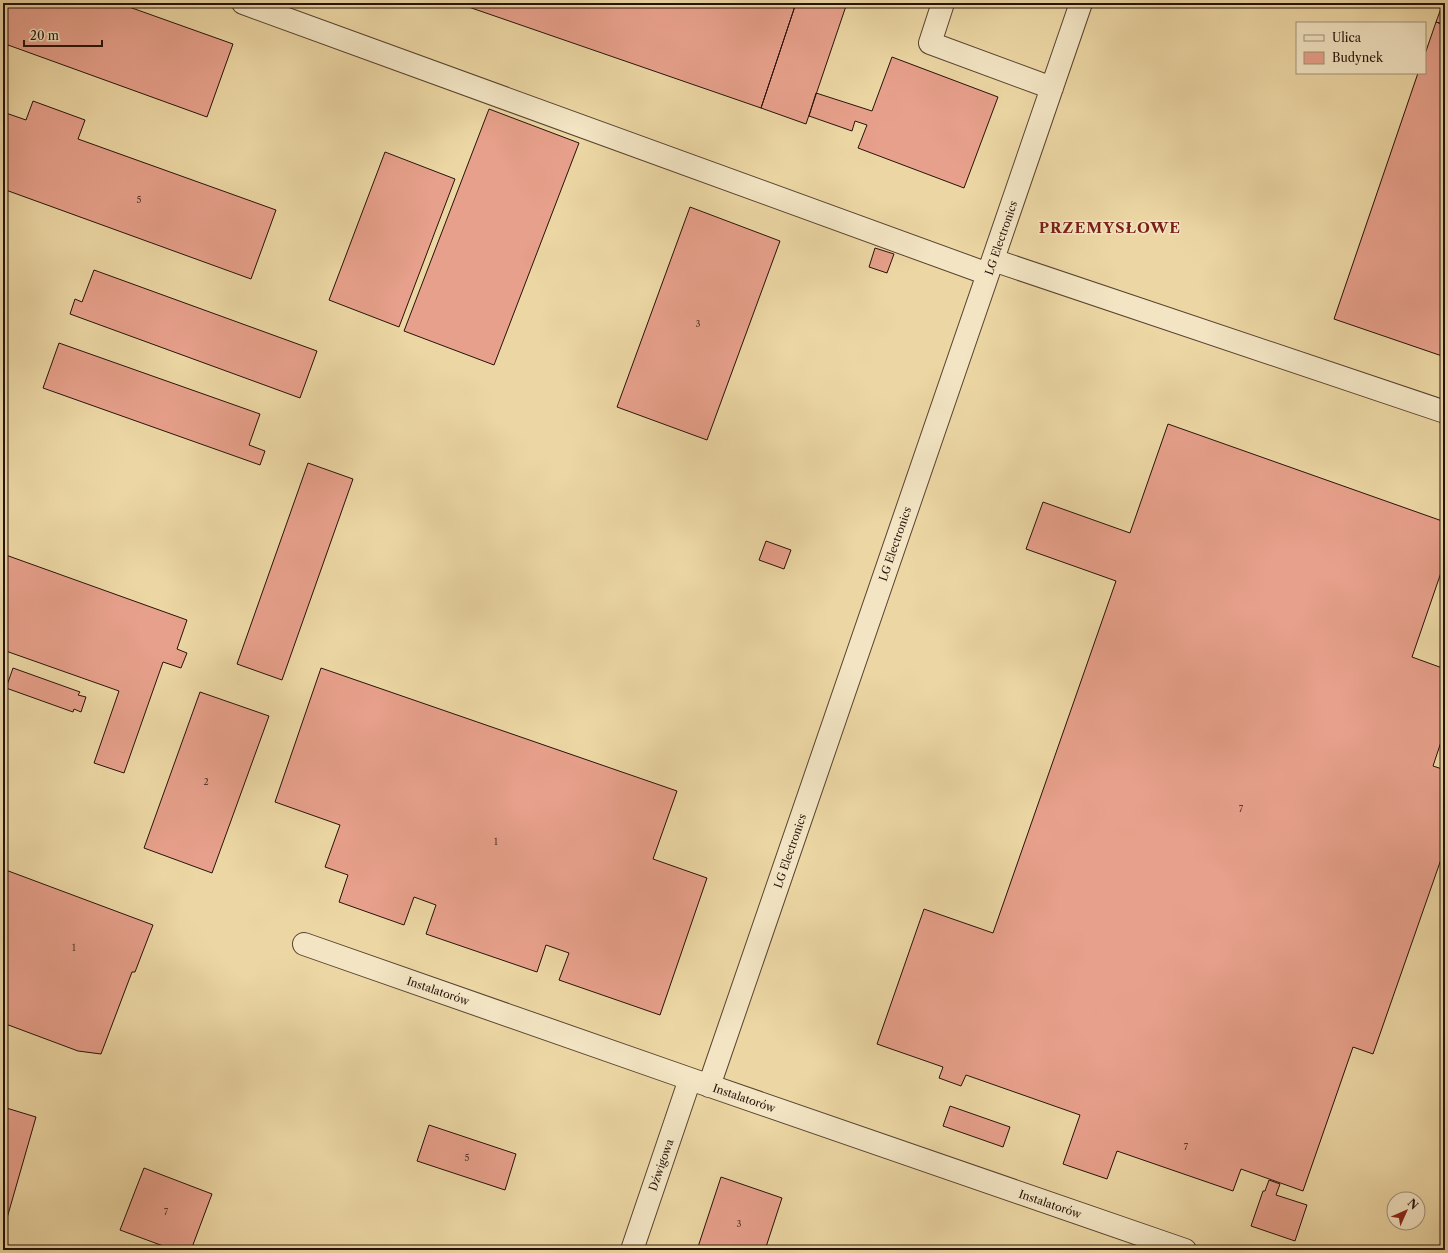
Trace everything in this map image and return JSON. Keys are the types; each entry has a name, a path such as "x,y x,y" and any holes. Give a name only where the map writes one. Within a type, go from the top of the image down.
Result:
{"street":[{"path":"243,3 991,267 1445,412"},
{"path":"943,3 930,43 1052,88"},
{"name":"LG Electronics","path":"699,1083 991,267 1081,3"},
{"name":"Instalatorów","path":"304,944 699,1083 1185,1250"},
{"name":"Dźwigowa","path":"632,1250 699,1083"}],"building":[{"path":"3,3 118,3 233,44 207,117 8,45 3,60"},
{"path":"457,3 796,3 761,108"},
{"path":"796,3 847,3 806,124 761,108"},
{"path":"1443,3 1445,3 1445,25 1436,22"},
{"path":"1436,22 1445,25 1445,357 1334,319 1418,74 1426,74 1426,51"},
{"path":"892,57 998,97 964,188 858,148 867,125 855,121 852,131 809,116 816,93 872,111"},
{"path":"33,101 85,120 78,139 276,210 251,279 3,189 3,112 26,120"},
{"path":"489,109 579,143 494,365 404,331"},
{"path":"385,152 455,179 399,327 329,300"},
{"path":"690,207 780,241 707,440 617,407"},
{"path":"875,248 894,254 887,273 869,267"},
{"path":"94,270 317,351 300,398 70,314 75,299 82,302"},
{"path":"3,322 6,323 3,333"},
{"path":"59,343 260,414 249,445 265,451 260,465 43,388"},
{"path":"1168,424 1445,522 1445,561 1412,657 1445,669 1445,730 1433,766 1445,770 1445,848 1373,1054 1353,1047 1303,1191 1241,1169 1233,1191 1117,1151 1107,1179 1063,1164 1080,1115 966,1075 961,1086 939,1078 943,1067 877,1044 924,909 993,933 1116,581 1026,549 1043,502 1130,533"},
{"path":"308,463 353,479 282,680 237,664"},
{"path":"766,541 791,550 784,569 759,560"},
{"path":"3,554 187,620 177,649 187,653 181,668 163,662 124,773 94,763 119,691 3,650"},
{"path":"13,668 80,692 78,695 86,697 81,712 74,709 73,712 6,688"},
{"path":"321,668 677,791 653,859 707,878 660,1015 559,980 569,953 546,945 537,972 426,934 436,905 414,897 404,925 339,902 348,875 325,867 340,825 275,802"},
{"path":"200,692 269,716 212,873 144,848"},
{"path":"3,869 153,925 135,972 132,972 101,1054 78,1051 3,1023"},
{"path":"950,1106 1010,1127 1003,1147 943,1126"},
{"path":"3,1107 36,1117 3,1232"},
{"path":"429,1125 516,1154 505,1190 417,1161"},
{"path":"144,1168 212,1194 191,1250 174,1250 120,1230"},
{"path":"721,1177 782,1198 765,1250 697,1250"},
{"path":"1269,1180 1280,1184 1276,1195 1307,1205 1295,1241 1251,1226 1263,1191 1265,1191"}],"district":[{"name":"PRZEMYSŁOWE","path":"1110,228"}]}
